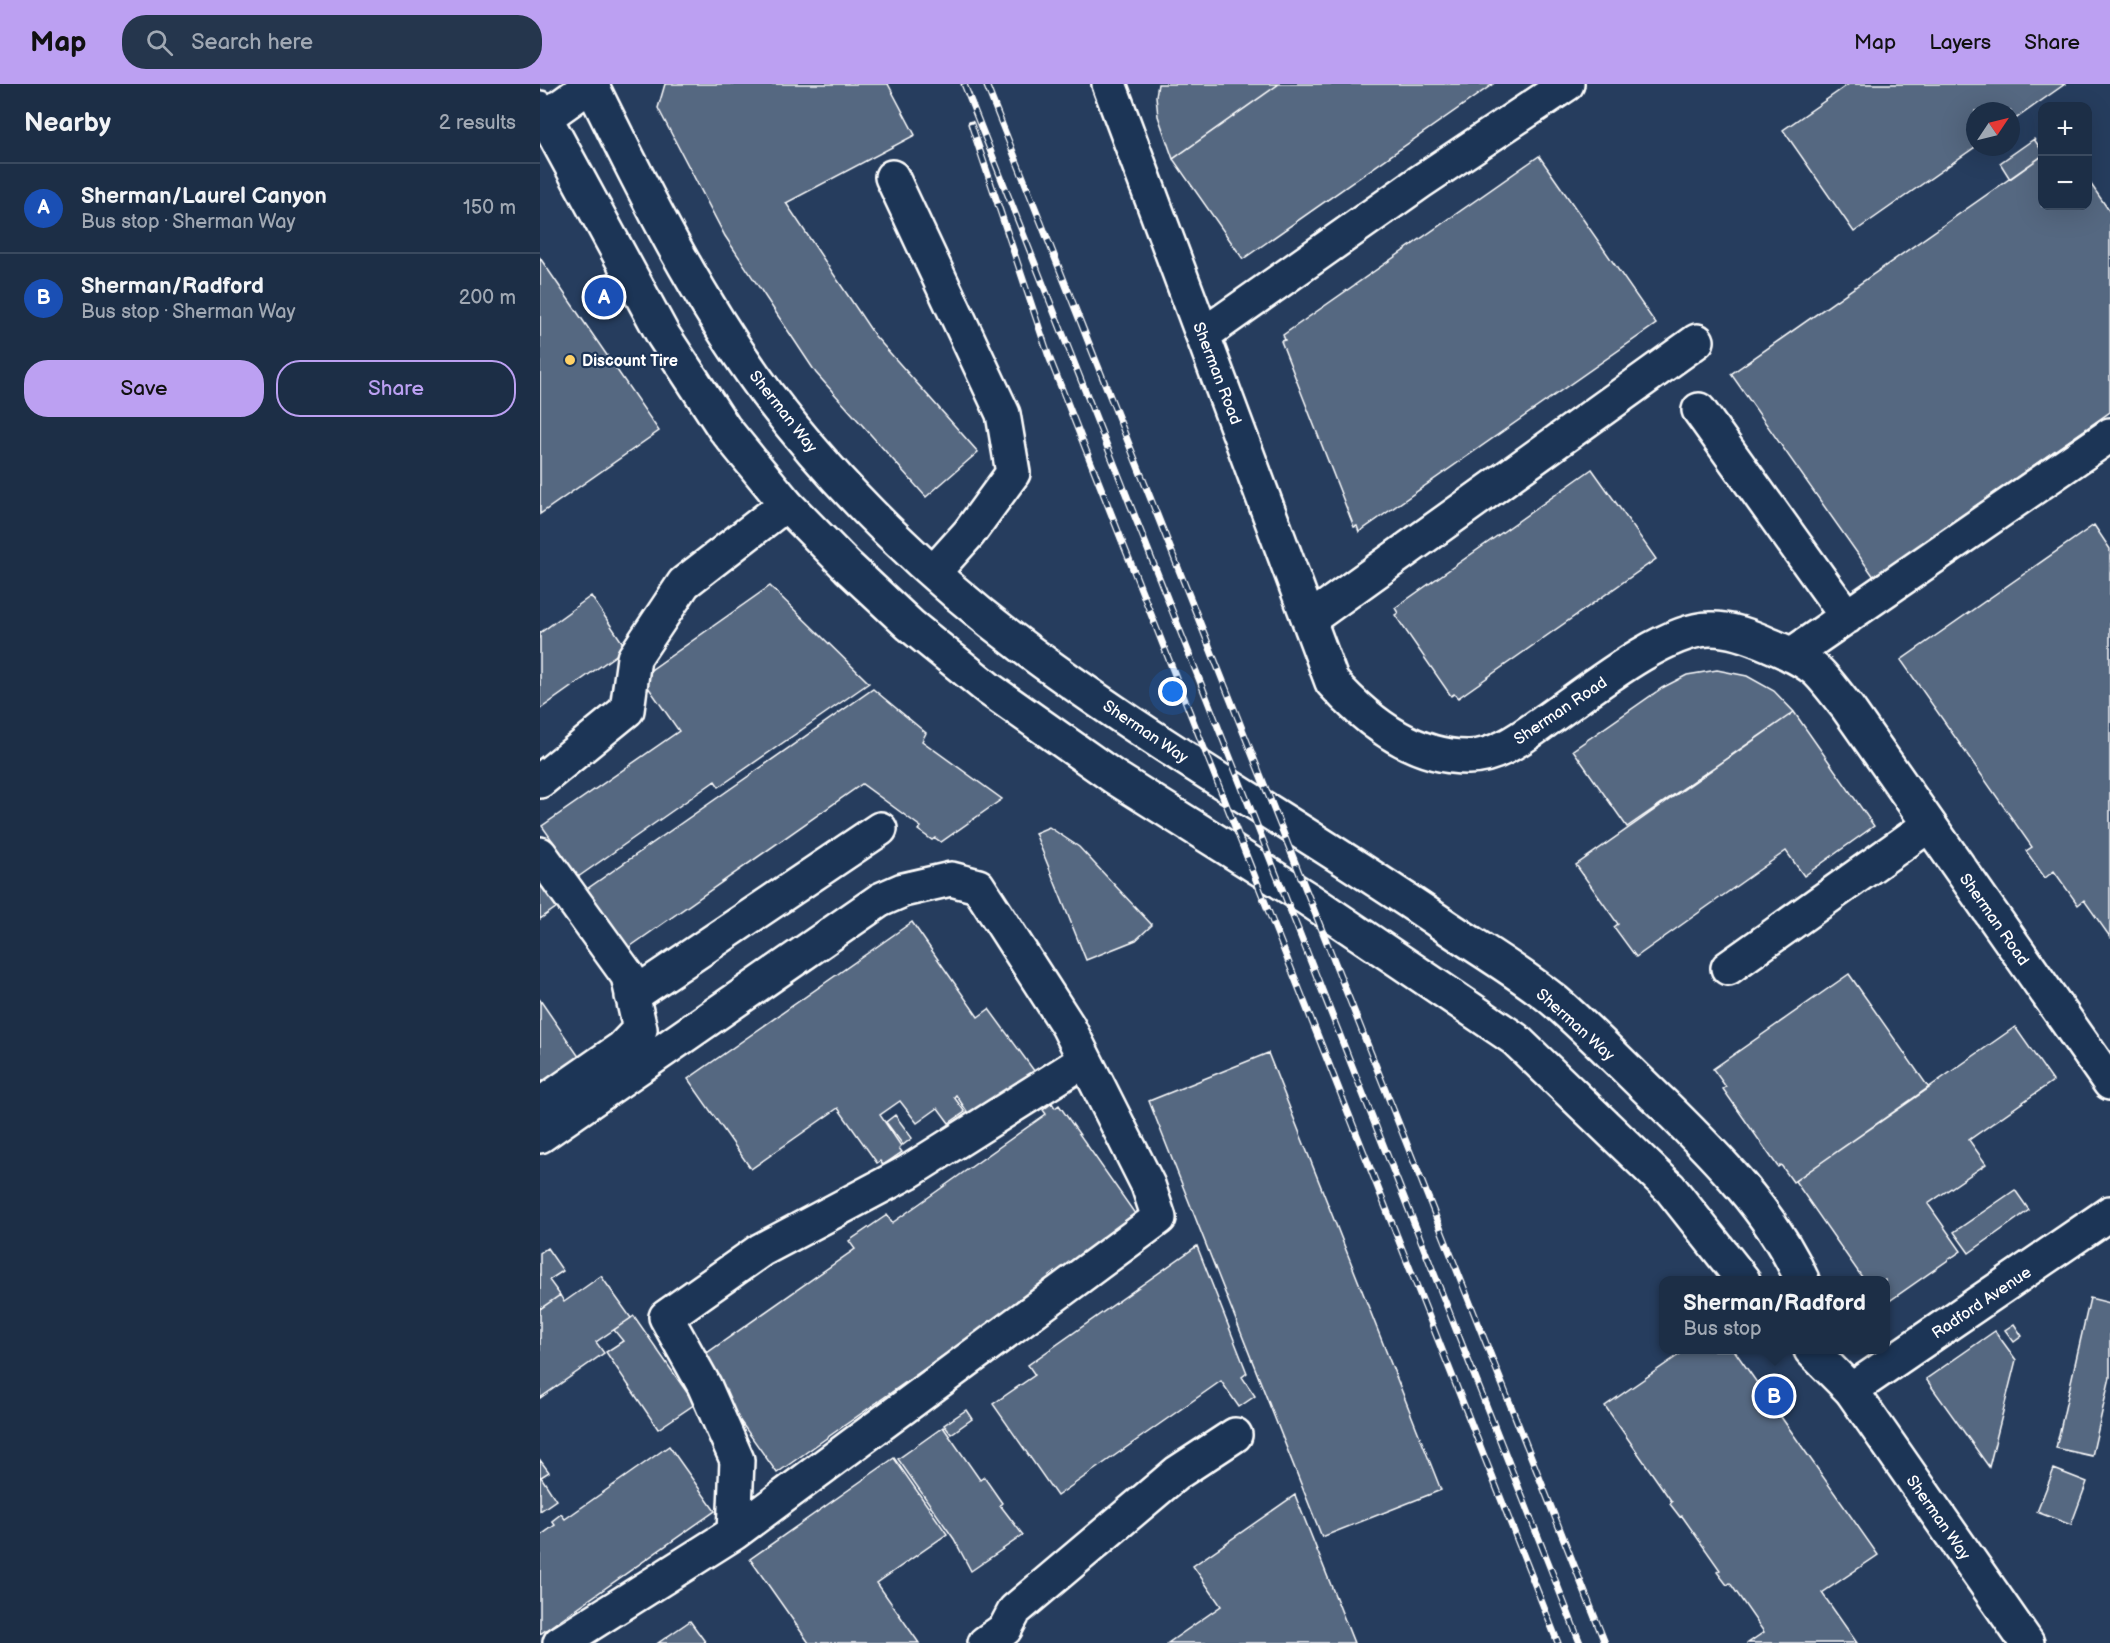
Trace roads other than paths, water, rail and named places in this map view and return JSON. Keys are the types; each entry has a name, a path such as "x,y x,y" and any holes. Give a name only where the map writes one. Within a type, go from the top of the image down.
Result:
{"main road":[{"path":"592,84 541,116 663,335 724,428 786,504 910,625 988,689 1114,777 1308,899 1515,1040 1670,1188 1739,1276"},
{"name":"Sherman Way","path":"592,84 708,303 767,394 829,468 888,530 1026,649 1141,729 1345,857 1554,1000 1712,1152 1788,1247 1800,1276"},
{"name":"Sherman Road","path":"1109,84 1332,682 1356,709 1390,733 1428,751 1468,758 1495,752 1520,739 1625,665 1665,641 1709,628 1749,635 1791,655 1817,671 1839,698 2110,1083"},
{"path":"1203,335 1420,182 1567,84"},
{"path":"892,177 1003,414 1013,473 969,533 934,572"},
{"path":"1310,619 1697,341"},
{"path":"1699,411 1846,617"},
{"path":"1791,655 2110,435"},
{"path":"540,781 627,710 634,658 684,583 786,504"},
{"path":"1728,968 1929,825"},
{"path":"632,996 880,830"},
{"path":"540,854 628,976 640,1029 622,1047 540,1105"},
{"path":"540,1136 880,900 903,890 951,879 978,886 1068,1026 1148,1185 1159,1218 734,1533 560,1643"},
{"path":"734,1533 737,1460 704,1385 666,1317 761,1250 909,1172 1085,1060"},
{"name":"Radford Avenue","path":"1851,1390 2110,1213"},
{"name":"Sherman Way","path":"1815,1354 1851,1390 2027,1643"},
{"name":"Sherman Way","path":"1835,1354 1851,1390"},
{"path":"985,1643 1005,1629 1015,1610 1177,1473 1235,1435"}],"railway":[{"path":"964,84 1580,1643"},
{"path":"986,84 1605,1643"},
{"path":"971,124 1048,354 1558,1643"}],"place":[{"name":"Sherman/Laurel Canyon","path":"604,297"},
{"name":"Discount Tire","path":"570,360"},
{"name":"Sherman/Radford","path":"1774,1396"}]}
